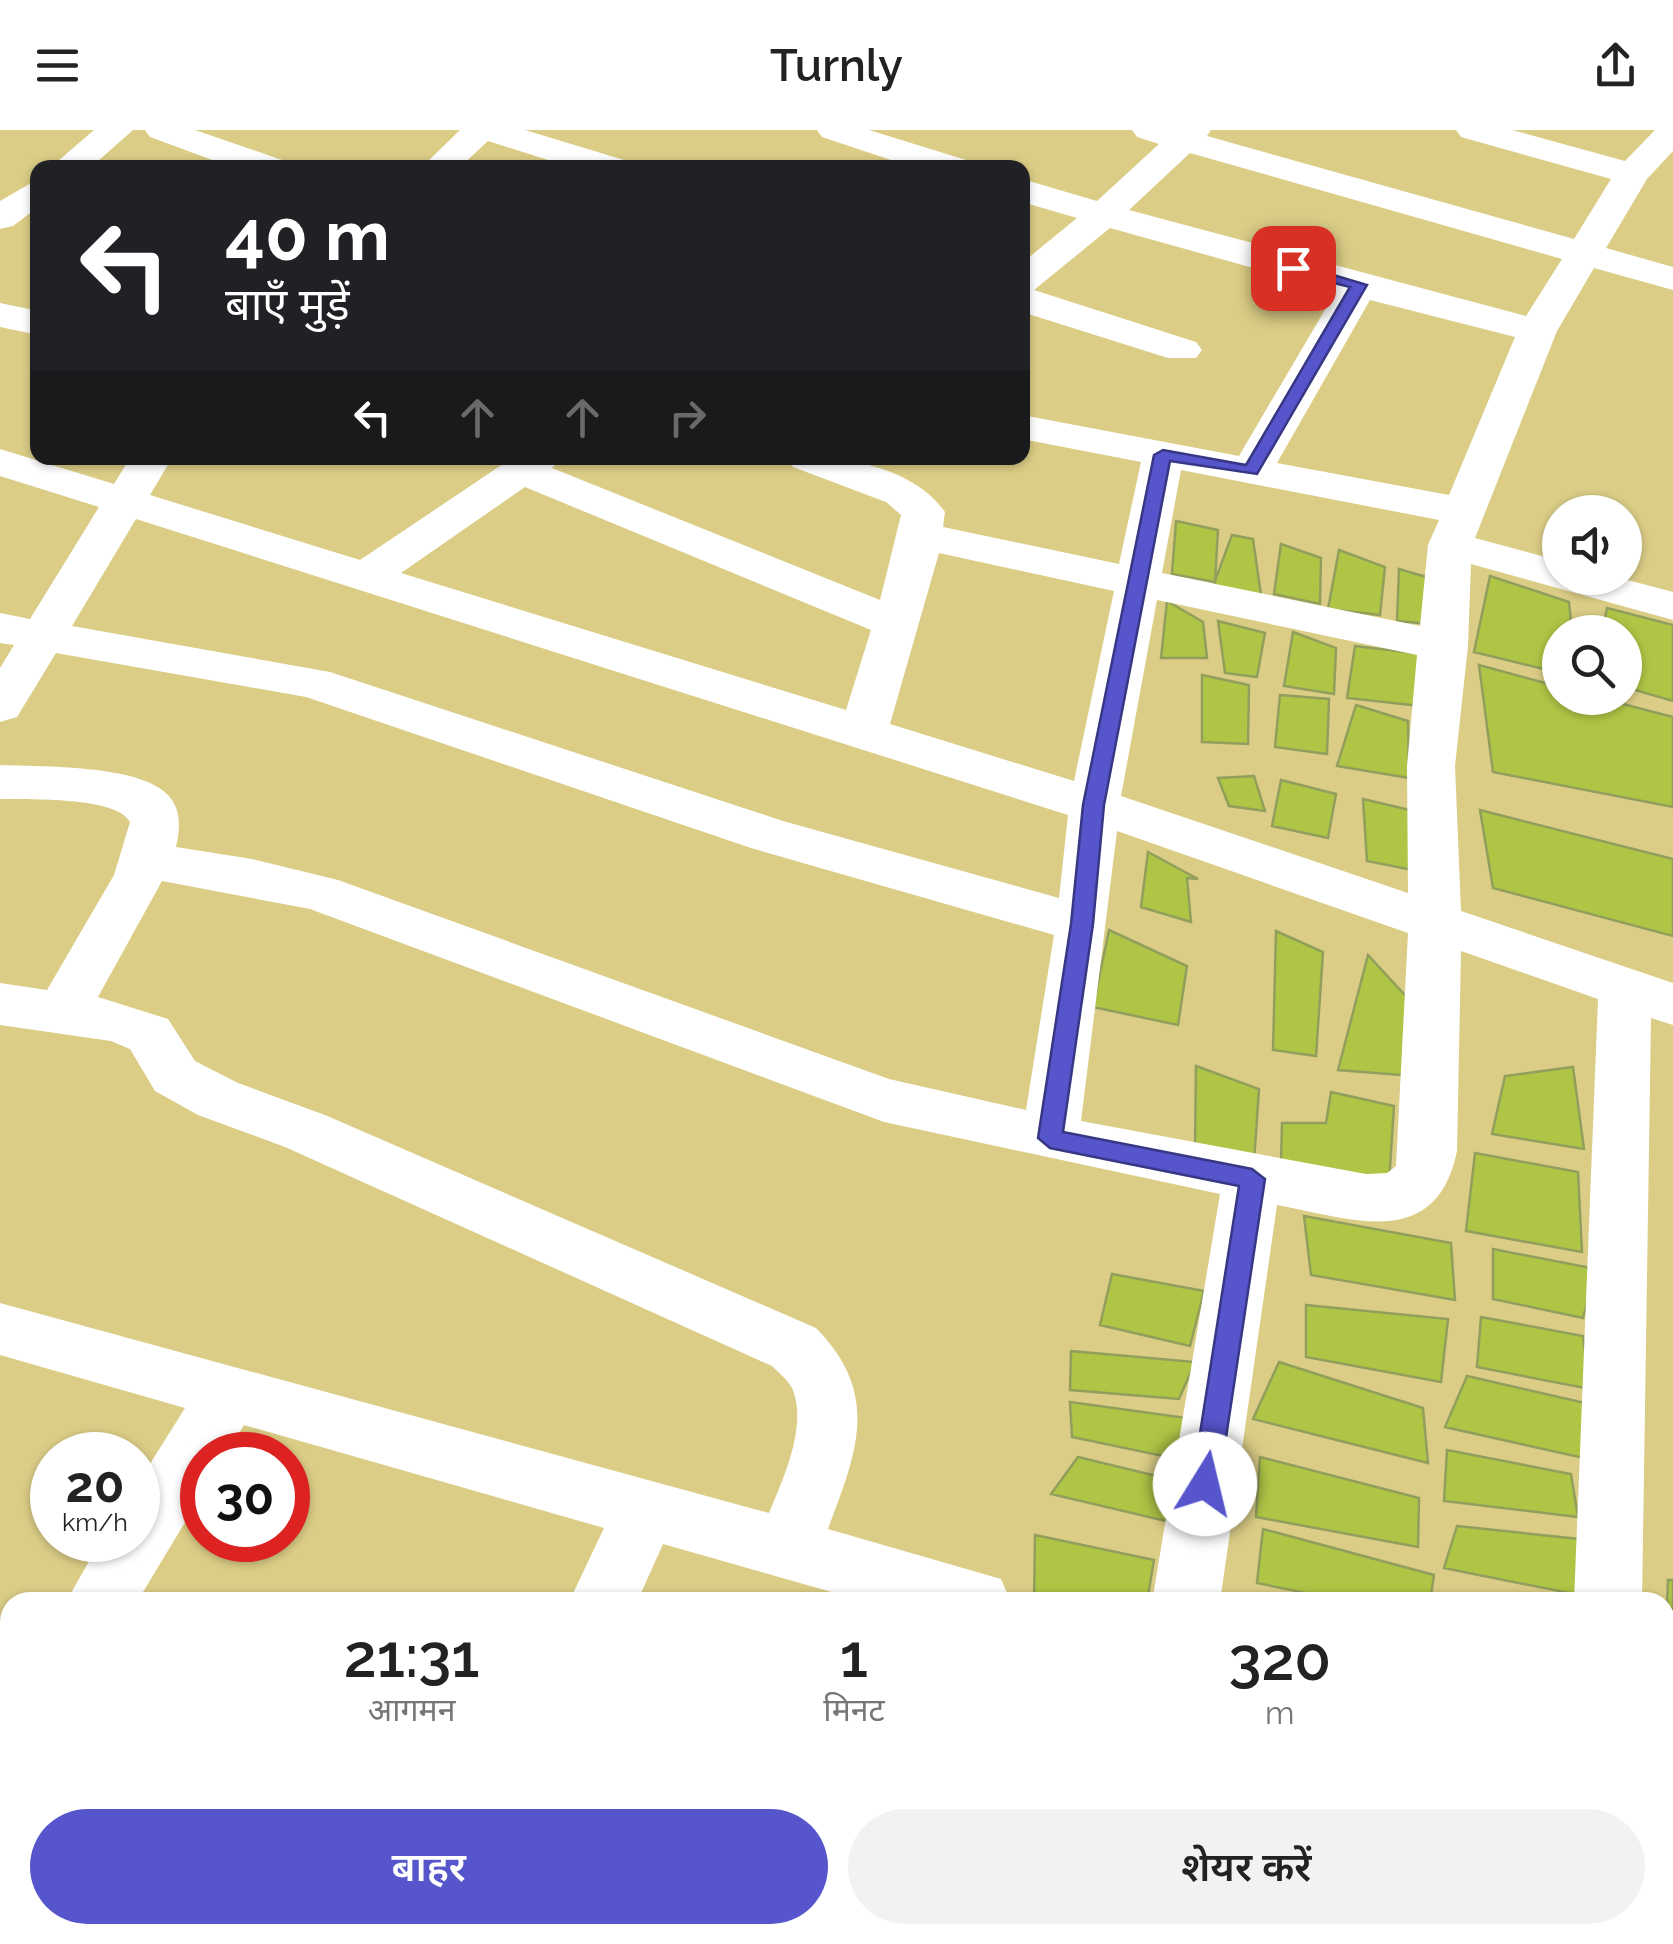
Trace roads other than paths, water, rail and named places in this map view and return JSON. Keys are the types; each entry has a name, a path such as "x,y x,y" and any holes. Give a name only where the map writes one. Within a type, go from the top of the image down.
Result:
{"street":[{"path":"78,160 116,130"},
{"path":"162,130 246,160"},
{"path":"447,160 480,130"},
{"path":"489,130 585,160"},
{"path":"1473,130 1660,150"},
{"path":"1030,275 1104,215 1175,133 1580,255 1673,279"},
{"path":"840,138 923,160"},
{"path":"148,861 252,876 320,894 884,1100 1252,1179 1366,1198 1399,1196 1422,1179 1428,1151 1435,921 1431,766 1456,528 1538,331 1580,255 1660,150"},
{"path":"1030,192 1538,331"},
{"path":"1251,471 1359,285"},
{"path":"1030,301 1182,350"},
{"path":"0,315 30,321"},
{"path":"1030,429 1251,471 1456,528 1542,567"},
{"path":"1050,1138 1082,924 1094,805 1135,580 1163,455"},
{"path":"0,462 1094,805 1649,996 1609,1592"},
{"path":"0,706 20,631 146,465"},
{"path":"368,575 530,465"},
{"path":"533,465 896,624"},
{"path":"835,465 915,501 923,512 920,536 864,733"},
{"path":"920,536 1445,646"},
{"path":"1632,595 1673,606"},
{"path":"20,631 313,683 769,835 1082,924"},
{"path":"0,782 130,794 153,808 158,820 148,861 62,1012"},
{"path":"0,1004 119,1021 149,1034 174,1076 218,1099 305,1131 794,1347 815,1363 821,1374 830,1414 821,1574"},
{"path":"1188,1592 1252,1179"},
{"path":"0,1329 646,1508 821,1574 921,1592"},
{"path":"106,1592 229,1393"},
{"path":"608,1592 646,1508"}]}
